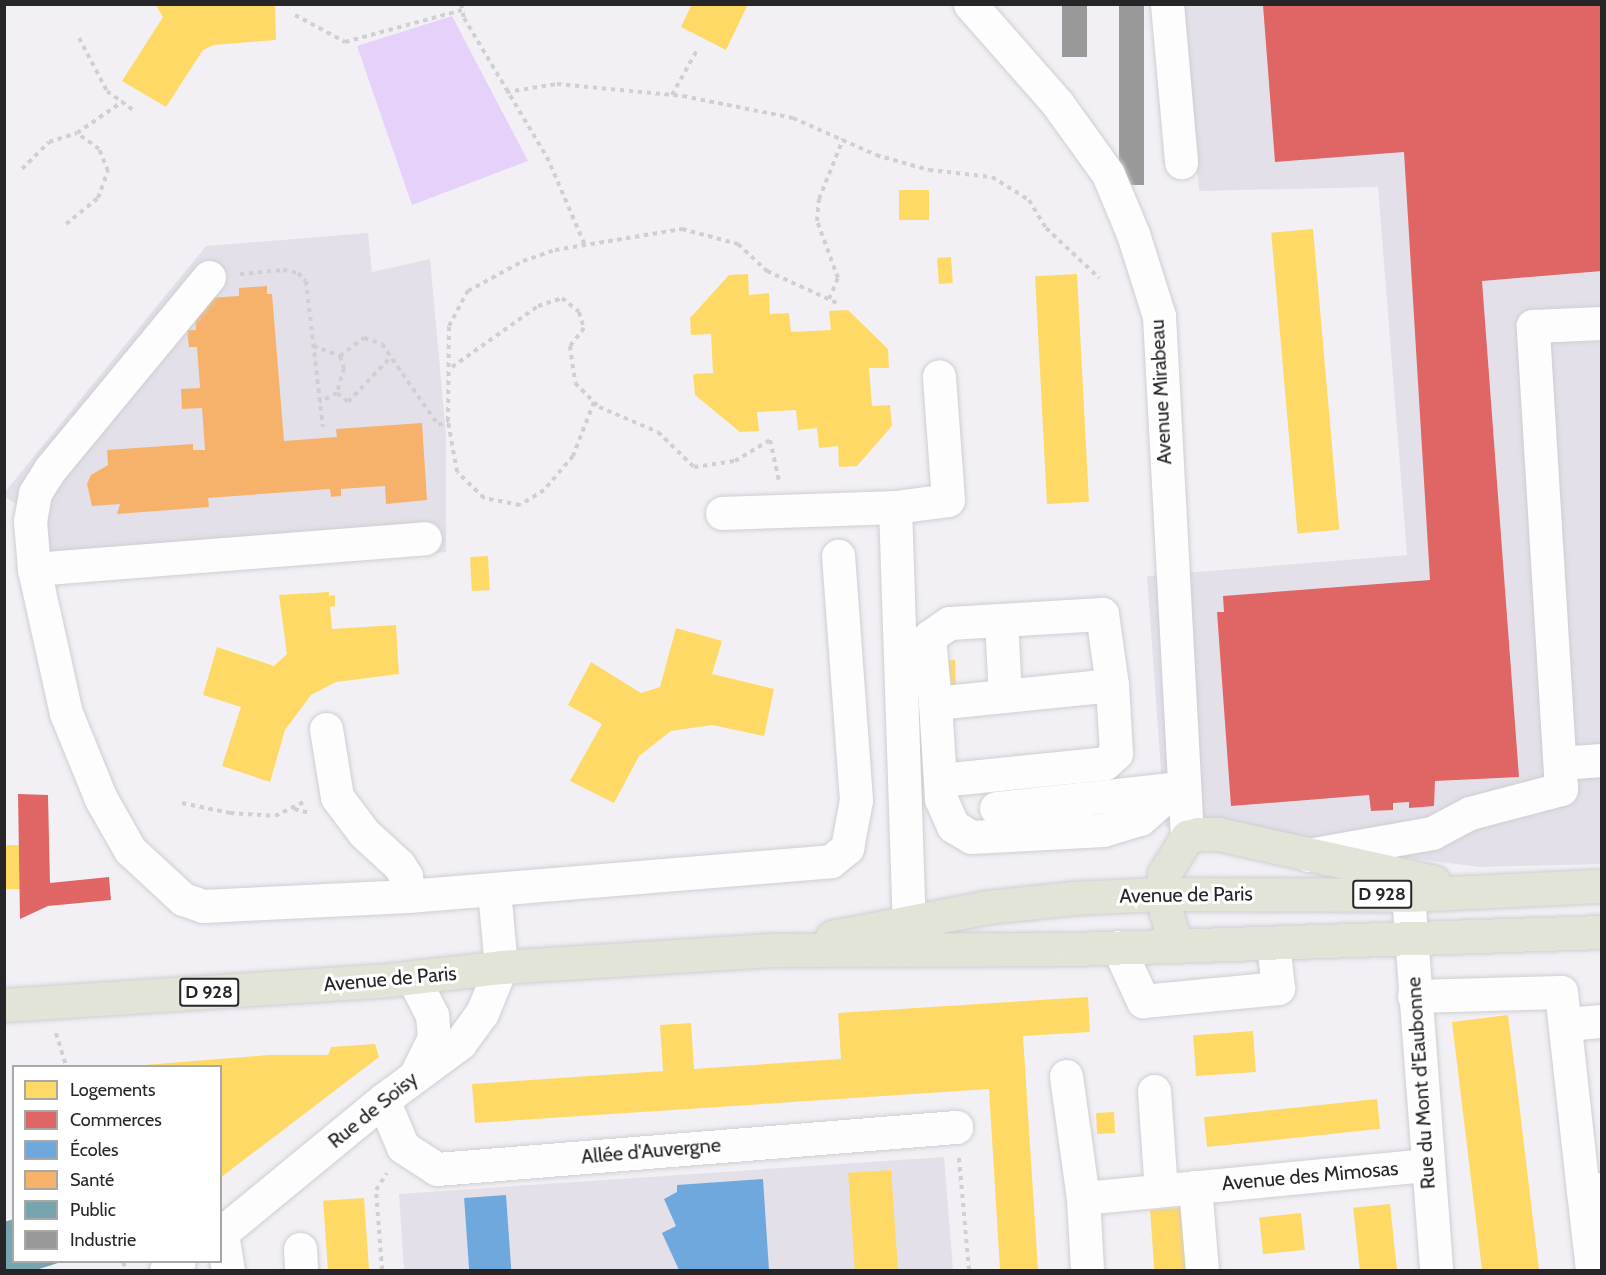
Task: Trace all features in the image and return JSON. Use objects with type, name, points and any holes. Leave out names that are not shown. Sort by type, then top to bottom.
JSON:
[{"type":"main road","points":[[1176,945],[1165,879],[1187,837],[1218,834],[1473,892]]},
{"type":"main road","name":"Avenue de Paris","points":[[775,950],[909,921],[988,907],[1106,896],[1165,879],[1408,894],[1602,886]]},
{"type":"main road","name":"Avenue de Paris","points":[[4,1005],[413,978],[501,967],[775,950],[1118,947],[1602,932]]},
{"type":"street","name":"Avenue Mirabeau","points":[[970,4],[1009,44],[1070,120],[1108,174],[1133,234],[1159,316],[1179,788],[1187,837]]},
{"type":"street","points":[[1167,4],[1181,162]]},
{"type":"street","points":[[209,277],[50,469],[35,493],[30,521],[34,569],[66,713],[101,799],[130,850],[163,884],[183,899],[204,906],[408,896],[494,890],[526,883],[582,884],[831,861],[847,848],[856,800],[838,556]]},
{"type":"street","points":[[1308,855],[1432,833],[1470,813],[1561,789],[1533,326],[1602,323]]},
{"type":"street","points":[[722,513],[895,507],[948,500],[939,376]]},
{"type":"street","points":[[895,507],[909,921]]},
{"type":"street","points":[[34,569],[425,538]]},
{"type":"street","points":[[941,780],[1105,763],[1116,753],[1112,685],[1102,614],[949,623],[929,637],[941,799],[953,826],[971,837],[1103,830],[1140,819],[1179,788]]},
{"type":"street","points":[[1001,620],[1005,696]]},
{"type":"street","points":[[935,703],[1112,685]]},
{"type":"street","points":[[326,729],[332,780],[348,815],[406,876],[408,896]]},
{"type":"street","points":[[1560,763],[1602,760]]},
{"type":"street","points":[[996,808],[1179,788]]},
{"type":"street","points":[[494,890],[501,967]]},
{"type":"street","name":"Rue du Mont d'Eaubonne","points":[[1408,894],[1426,1165],[1436,1270]]},
{"type":"street","points":[[1118,947],[1143,1001],[1278,988],[1273,943]]},
{"type":"street","name":"Rue de Soisy","points":[[222,1232],[383,1100],[460,1043],[482,1013],[501,967]]},
{"type":"street","points":[[413,978],[432,1015],[434,1038],[415,1076]]},
{"type":"street","points":[[1414,996],[1562,992],[1592,1190],[1592,1270]]},
{"type":"street","points":[[1566,1024],[1602,1021]]},
{"type":"street","points":[[1066,1076],[1083,1198],[1087,1270]]},
{"type":"street","points":[[1154,1091],[1161,1190]]},
{"type":"street","points":[[383,1100],[403,1147]]},
{"type":"street","name":"Allée d'Auvergne","points":[[403,1147],[437,1169],[956,1127]]},
{"type":"street","name":"Avenue des Mimosas","points":[[1083,1198],[1426,1165]]},
{"type":"street","points":[[1195,1187],[1202,1270]]},
{"type":"street","points":[[222,1238],[228,1270]]},
{"type":"path","points":[[296,15],[345,42],[461,7],[506,92],[547,157],[584,243]]},
{"type":"path","points":[[79,38],[107,91],[133,110]]},
{"type":"path","points":[[672,95],[697,50]]},
{"type":"path","points":[[506,92],[557,84],[672,95],[793,118],[876,155],[929,170],[992,177],[1029,200],[1046,228],[1099,278]]},
{"type":"path","points":[[22,169],[50,142],[77,133],[122,102]]},
{"type":"path","points":[[66,224],[98,198],[108,171],[99,149],[77,133]]},
{"type":"path","points":[[829,299],[838,278],[817,221],[819,199],[843,139]]},
{"type":"path","points":[[594,402],[573,456],[544,490],[520,505],[484,498],[457,472],[448,421],[452,367],[450,326],[468,291],[523,261],[584,243],[682,229],[738,244],[767,271],[837,303]]},
{"type":"path","points":[[209,277],[283,270],[298,273],[306,281],[322,427]]},
{"type":"path","points":[[452,367],[538,306],[562,298],[579,312],[584,328],[570,346],[575,383],[594,402],[658,432],[694,467],[735,461],[770,441],[786,511]]},
{"type":"path","points":[[340,356],[364,338],[382,344],[389,359],[419,392],[438,424],[448,421]]},
{"type":"path","points":[[313,345],[340,356]]},
{"type":"path","points":[[319,402],[337,393],[343,383],[340,356]]},
{"type":"path","points":[[337,393],[348,402],[389,359]]},
{"type":"path","points":[[182,803],[230,813],[275,816],[302,805],[332,780]]},
{"type":"path","points":[[956,1127],[969,1270]]},
{"type":"path","points":[[382,1270],[376,1190],[403,1147]]},
{"type":"shaded area","points":[[1183,5],[1601,5],[1601,864],[1480,867],[1165,827],[1147,576],[1407,555],[1378,187],[1199,191]]},
{"type":"shaded area","points":[[452,16],[528,161],[412,205],[357,46]]},
{"type":"shaded area","points":[[368,233],[372,272],[430,259],[446,434],[446,552],[44,581],[40,520],[5,497],[4,493],[206,246]]},
{"type":"shaded area","points":[[944,1157],[953,1270],[404,1270],[399,1194]]},
{"type":"building: Logements","points":[[155,4],[275,4],[276,40],[214,45],[203,50],[166,107],[122,81],[163,17]]},
{"type":"building: Logements","points":[[692,4],[748,4],[726,50],[681,27]]},
{"type":"building: Logements","points":[[899,190],[929,190],[929,220],[899,220]]},
{"type":"building: Logements","points":[[1313,229],[1339,530],[1297,534],[1271,233]]},
{"type":"building: Logements","points":[[951,257],[953,283],[939,284],[937,258]]},
{"type":"building: Logements","points":[[748,274],[749,295],[769,293],[770,314],[789,313],[791,332],[831,330],[829,311],[848,310],[888,349],[889,368],[869,368],[872,406],[890,405],[892,426],[857,466],[839,467],[838,446],[819,448],[817,428],[798,430],[796,410],[757,412],[759,431],[740,432],[695,395],[693,374],[713,373],[711,334],[691,335],[690,318],[729,275]]},
{"type":"building: Logements","points":[[1077,274],[1089,502],[1047,504],[1035,276]]},
{"type":"building: Logements","points":[[488,556],[490,590],[472,591],[470,557]]},
{"type":"building: Logements","points":[[329,592],[329,596],[335,595],[335,606],[330,607],[332,629],[396,625],[399,674],[336,682],[311,695],[285,730],[270,782],[222,766],[241,707],[203,695],[217,647],[274,666],[287,654],[279,595]]},
{"type":"building: Logements","points":[[676,628],[722,641],[712,674],[774,689],[764,736],[712,725],[671,731],[639,756],[614,803],[570,781],[602,724],[568,705],[591,662],[641,693],[660,687]]},
{"type":"building: Logements","points":[[942,660],[955,660],[956,685],[943,685]]},
{"type":"building: Logements","points":[[4,845],[20,845],[21,889],[5,889]]},
{"type":"building: Logements","points":[[1088,997],[1090,1032],[1023,1036],[1038,1270],[1000,1270],[989,1089],[475,1123],[472,1084],[663,1071],[660,1025],[691,1023],[694,1069],[841,1059],[838,1013]]},
{"type":"building: Logements","points":[[1508,1015],[1539,1270],[1482,1270],[1452,1022]]},
{"type":"building: Logements","points":[[1253,1031],[1256,1072],[1196,1076],[1193,1035]]},
{"type":"building: Logements","points":[[375,1044],[379,1057],[222,1176],[222,1065],[144,1065],[269,1055],[328,1055],[331,1047]]},
{"type":"building: Logements","points":[[1377,1099],[1380,1129],[1207,1147],[1204,1117]]},
{"type":"building: Logements","points":[[1114,1112],[1115,1133],[1097,1134],[1096,1113]]},
{"type":"building: Logements","points":[[891,1170],[898,1270],[855,1270],[848,1173]]},
{"type":"building: Logements","points":[[364,1198],[369,1270],[328,1270],[323,1201]]},
{"type":"building: Logements","points":[[1390,1204],[1397,1270],[1360,1270],[1353,1208]]},
{"type":"building: Logements","points":[[1192,1207],[1196,1270],[1154,1270],[1150,1210]]},
{"type":"building: Logements","points":[[1301,1213],[1305,1250],[1263,1254],[1259,1217]]},
{"type":"building: Commerces","points":[[1263,5],[1602,5],[1602,271],[1482,281],[1519,777],[1435,781],[1434,806],[1409,808],[1409,802],[1393,803],[1393,810],[1371,811],[1369,795],[1231,806],[1217,612],[1224,612],[1223,596],[1430,580],[1404,152],[1275,162]]},
{"type":"building: Commerces","points":[[18,794],[48,795],[50,883],[109,877],[111,900],[48,906],[20,919]]},
{"type":"building: Écoles","points":[[763,1179],[769,1270],[679,1270],[662,1233],[676,1226],[664,1199],[677,1192],[677,1185]]},
{"type":"building: Écoles","points":[[506,1195],[511,1270],[469,1270],[464,1198]]},
{"type":"building: Santé","points":[[267,286],[267,294],[272,294],[284,441],[337,437],[336,429],[422,423],[427,500],[386,504],[385,486],[341,489],[341,496],[331,497],[330,489],[208,498],[209,507],[117,514],[120,504],[92,506],[87,484],[91,475],[108,465],[107,450],[193,444],[193,450],[205,450],[202,408],[182,409],[181,389],[200,388],[197,347],[189,347],[187,330],[196,330],[195,315],[208,298],[239,296],[239,288]]},
{"type":"building: Public","points":[[12,1220],[12,1263],[58,1263],[36,1270],[4,1270],[4,1222]]},
{"type":"building: Industrie","points":[[1062,4],[1087,4],[1087,57],[1062,57]]},
{"type":"building: Industrie","points":[[1119,4],[1144,4],[1144,185],[1119,185]]}]
